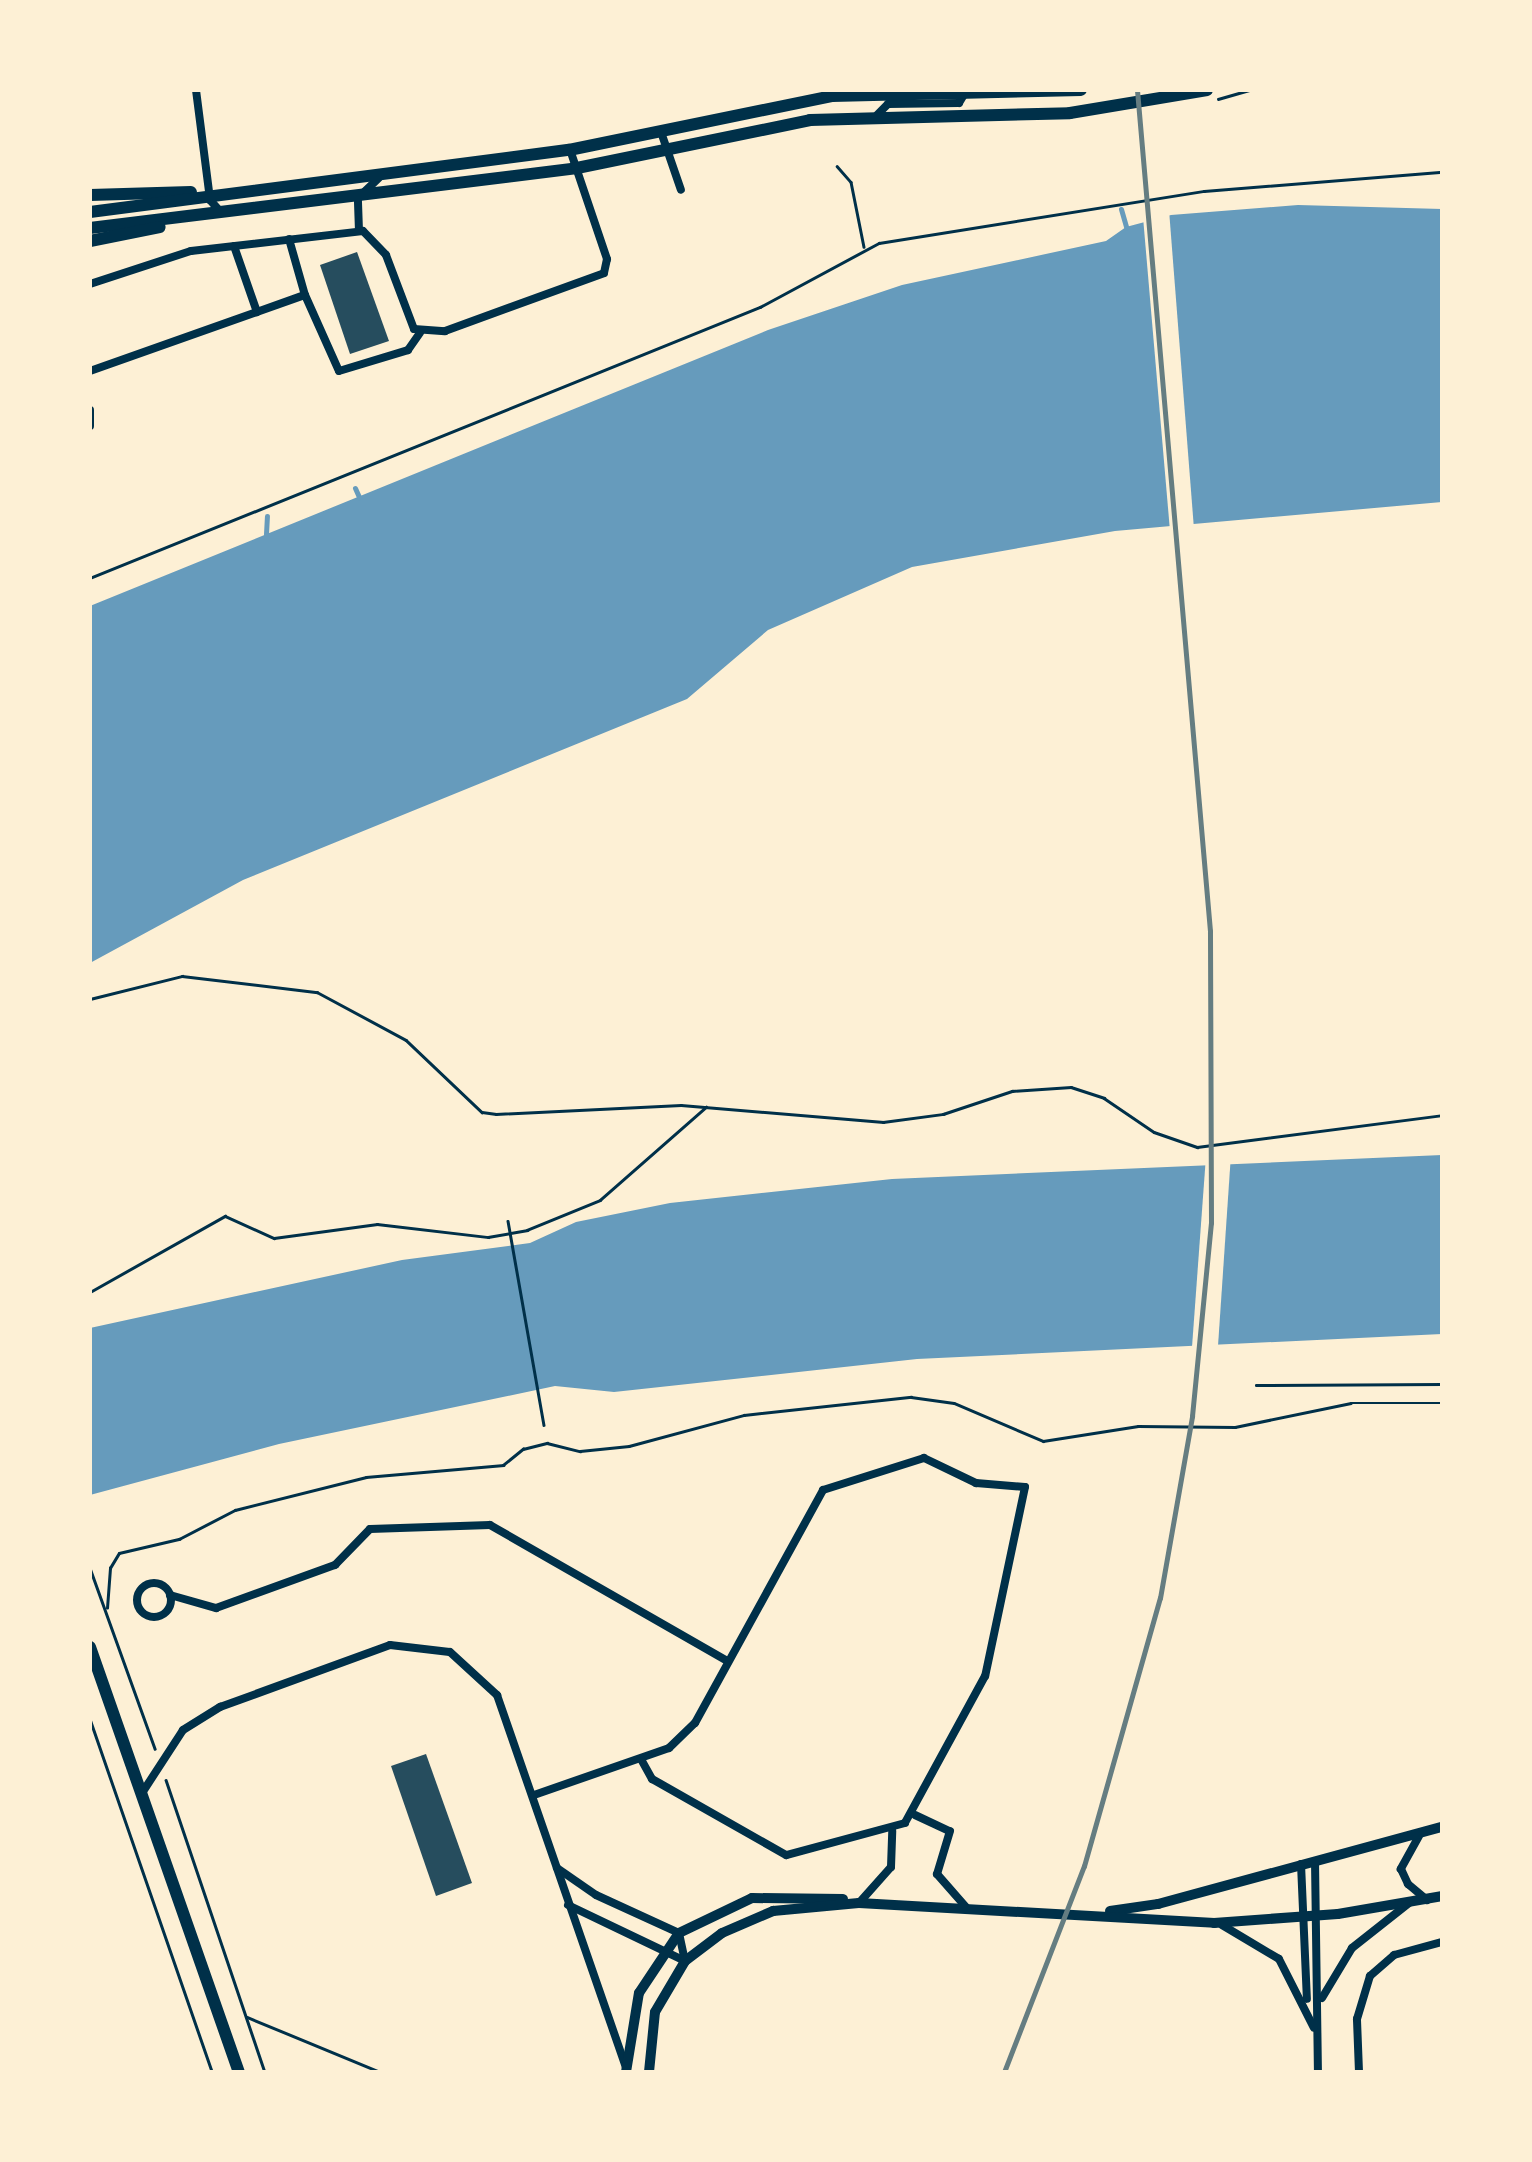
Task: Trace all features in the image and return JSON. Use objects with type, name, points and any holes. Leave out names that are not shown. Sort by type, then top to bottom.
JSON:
[{"type":"main road","points":[[90,212],[209,193],[570,150],[832,96],[1081,90]]},
{"type":"main road","points":[[90,228],[186,220],[576,168],[792,123],[877,114],[1070,113],[1190,92],[1210,95]]},
{"type":"main road","points":[[90,196],[159,189],[209,193]]},
{"type":"main road","points":[[90,241],[186,220]]},
{"type":"main road","points":[[90,1647],[239,2072]]},
{"type":"street","points":[[196,90],[209,193],[226,214]]},
{"type":"street","points":[[877,114],[888,104],[959,103],[965,91]]},
{"type":"street","points":[[660,132],[681,190]]},
{"type":"street","points":[[420,333],[444,331],[600,277],[606,258],[570,150]]},
{"type":"street","points":[[360,231],[358,198],[380,178],[413,170]]},
{"type":"street","points":[[90,284],[178,254],[360,231],[382,246],[420,333]]},
{"type":"street","points":[[290,240],[305,296],[339,371],[408,350],[420,333]]},
{"type":"street","points":[[234,246],[258,312]]},
{"type":"street","points":[[90,371],[305,296]]},
{"type":"street","points":[[90,410],[90,426]]},
{"type":"street","points":[[534,1796],[668,1748],[695,1723],[823,1490],[924,1458],[986,1486],[1025,1486],[985,1676],[915,1814],[892,1831],[780,1854],[652,1779],[641,1759]]},
{"type":"street","points":[[170,1595],[170,1606],[158,1616],[147,1616],[137,1602],[148,1584],[170,1595],[216,1608],[336,1565],[370,1529],[490,1524],[727,1661]]},
{"type":"street","points":[[141,1794],[182,1730],[220,1707],[390,1645],[426,1645],[470,1664],[497,1695],[626,2070]]},
{"type":"street","points":[[915,1814],[950,1831],[937,1874],[966,1907]]},
{"type":"street","points":[[1100,1912],[1158,1904],[1442,1827]]},
{"type":"street","points":[[649,2072],[648,2050],[655,2012],[686,1962],[756,1916],[859,1902],[892,1867],[892,1831]]},
{"type":"street","points":[[1422,1832],[1409,1844],[1401,1868],[1408,1884],[1428,1900]]},
{"type":"street","points":[[1315,1861],[1318,2072]]},
{"type":"street","points":[[1301,1864],[1308,2008]]},
{"type":"street","points":[[557,1868],[596,1895],[679,1934]]},
{"type":"street","points":[[626,2070],[630,2022],[663,1953],[679,1934],[752,1898],[1100,1912],[1214,1922],[1317,1915],[1442,1896]]},
{"type":"street","points":[[1320,2002],[1352,1948],[1410,1903]]},
{"type":"street","points":[[568,1905],[686,1962]]},
{"type":"street","points":[[1214,1922],[1273,1952],[1308,2008],[1316,2032]]},
{"type":"street","points":[[679,1934],[686,1962]]},
{"type":"street","points":[[1359,2072],[1357,2019],[1370,1976],[1394,1955],[1442,1942]]},
{"type":"path","points":[[1210,95],[1250,90]]},
{"type":"path","points":[[837,166],[851,182],[865,249]]},
{"type":"path","points":[[90,578],[760,307],[822,278],[865,249],[1204,191],[1442,172]]},
{"type":"path","points":[[90,999],[182,976],[286,984],[346,1003],[381,1023],[482,1112],[707,1106],[883,1122],[943,1114],[1012,1091],[1071,1087],[1104,1098],[1154,1132],[1197,1147],[1442,1115]]},
{"type":"path","points":[[90,1292],[225,1216],[274,1238],[377,1224],[488,1238],[527,1230],[600,1200],[707,1106]]},
{"type":"path","points":[[508,1221],[544,1424]]},
{"type":"path","points":[[1256,1385],[1442,1384]]},
{"type":"path","points":[[107,1608],[110,1568],[119,1553],[180,1538],[235,1510],[366,1477],[503,1465],[523,1449],[547,1442],[580,1451],[629,1446],[744,1415],[911,1398],[954,1403],[1043,1441],[1138,1426],[1235,1427],[1352,1402],[1442,1403]]},
{"type":"path","points":[[90,1568],[160,1761],[264,2072]]},
{"type":"path","points":[[90,1719],[212,2072]]},
{"type":"path","points":[[246,2017],[378,2071]]},
{"type":"water","points":[[1298,205],[1442,209],[1442,502],[1115,531],[912,567],[768,630],[687,699],[243,880],[90,963],[90,606],[768,330],[902,285],[1106,241],[1126,227],[1171,215]]},
{"type":"water","points":[[1442,1155],[1442,1334],[917,1359],[614,1392],[555,1386],[279,1444],[90,1495],[90,1328],[402,1260],[530,1243],[576,1222],[670,1203],[892,1179]]},
{"type":"pier","points":[[1169,210],[1194,529],[1170,531],[1143,217]]},
{"type":"pier","points":[[1231,1154],[1218,1346],[1192,1347],[1206,1156]]},
{"type":"building","points":[[357,252],[389,341],[350,354],[320,265]]},
{"type":"building","points":[[426,1754],[472,1883],[436,1896],[391,1766]]},
{"type":"waterway","points":[[1121,209],[1126,227]]},
{"type":"waterway","points":[[355,488],[359,497]]},
{"type":"waterway","points":[[266,534],[267,516]]},
{"type":"railway","points":[[1004,2072],[1084,1866],[1160,1598],[1192,1416],[1211,1223],[1210,931],[1137,90]]}]
